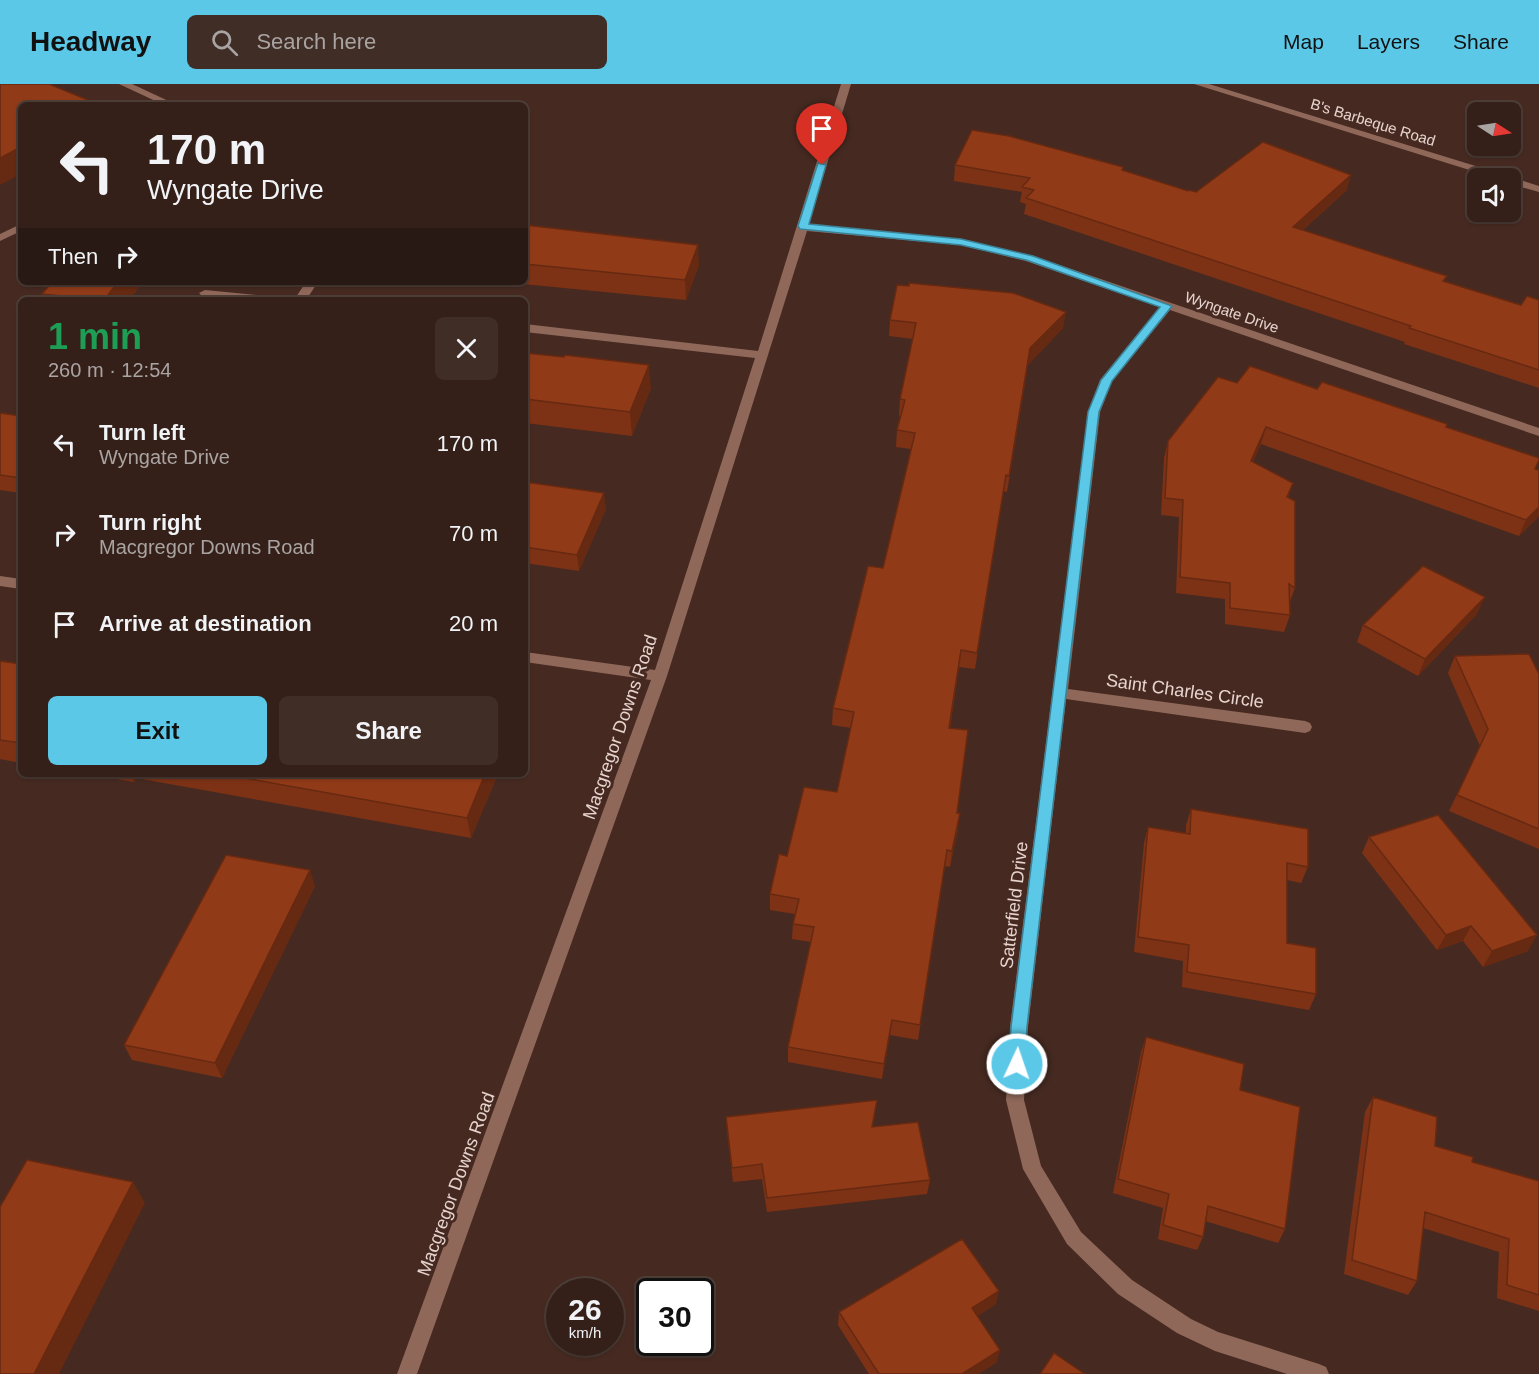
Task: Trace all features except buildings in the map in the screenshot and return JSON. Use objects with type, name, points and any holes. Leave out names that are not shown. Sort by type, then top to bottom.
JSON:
[{"type":"street","points":[[124,84],[165,102]]},
{"type":"street","name":"Macgregor Downs Road","points":[[407,1374],[660,676],[846,84]]},
{"type":"street","name":"B's Barbeque Road","points":[[1199,84],[1472,168]]},
{"type":"street","points":[[1521,183],[1539,189]]},
{"type":"street","name":"Wyngate Drive","points":[[803,226],[961,242],[1029,258],[1539,432]]},
{"type":"street","points":[[0,238],[18,229]]},
{"type":"street","points":[[205,293],[247,297]]},
{"type":"street","name":"Satterfield Drive","points":[[1167,306],[1106,380],[1094,412],[1019,1027],[1015,1100],[1032,1169],[1074,1238],[1125,1287],[1184,1326],[1215,1341],[1319,1374]]},
{"type":"street","points":[[528,328],[762,355]]},
{"type":"street","points":[[0,581],[18,584]]},
{"type":"street","points":[[528,657],[660,676]]},
{"type":"street","name":"Saint Charles Circle","points":[[1060,693],[1305,727]]},
{"type":"route","points":[[822,165],[803,226],[961,242],[1029,258],[1167,306],[1106,380],[1094,412],[1019,1027],[1017,1064]]}]
